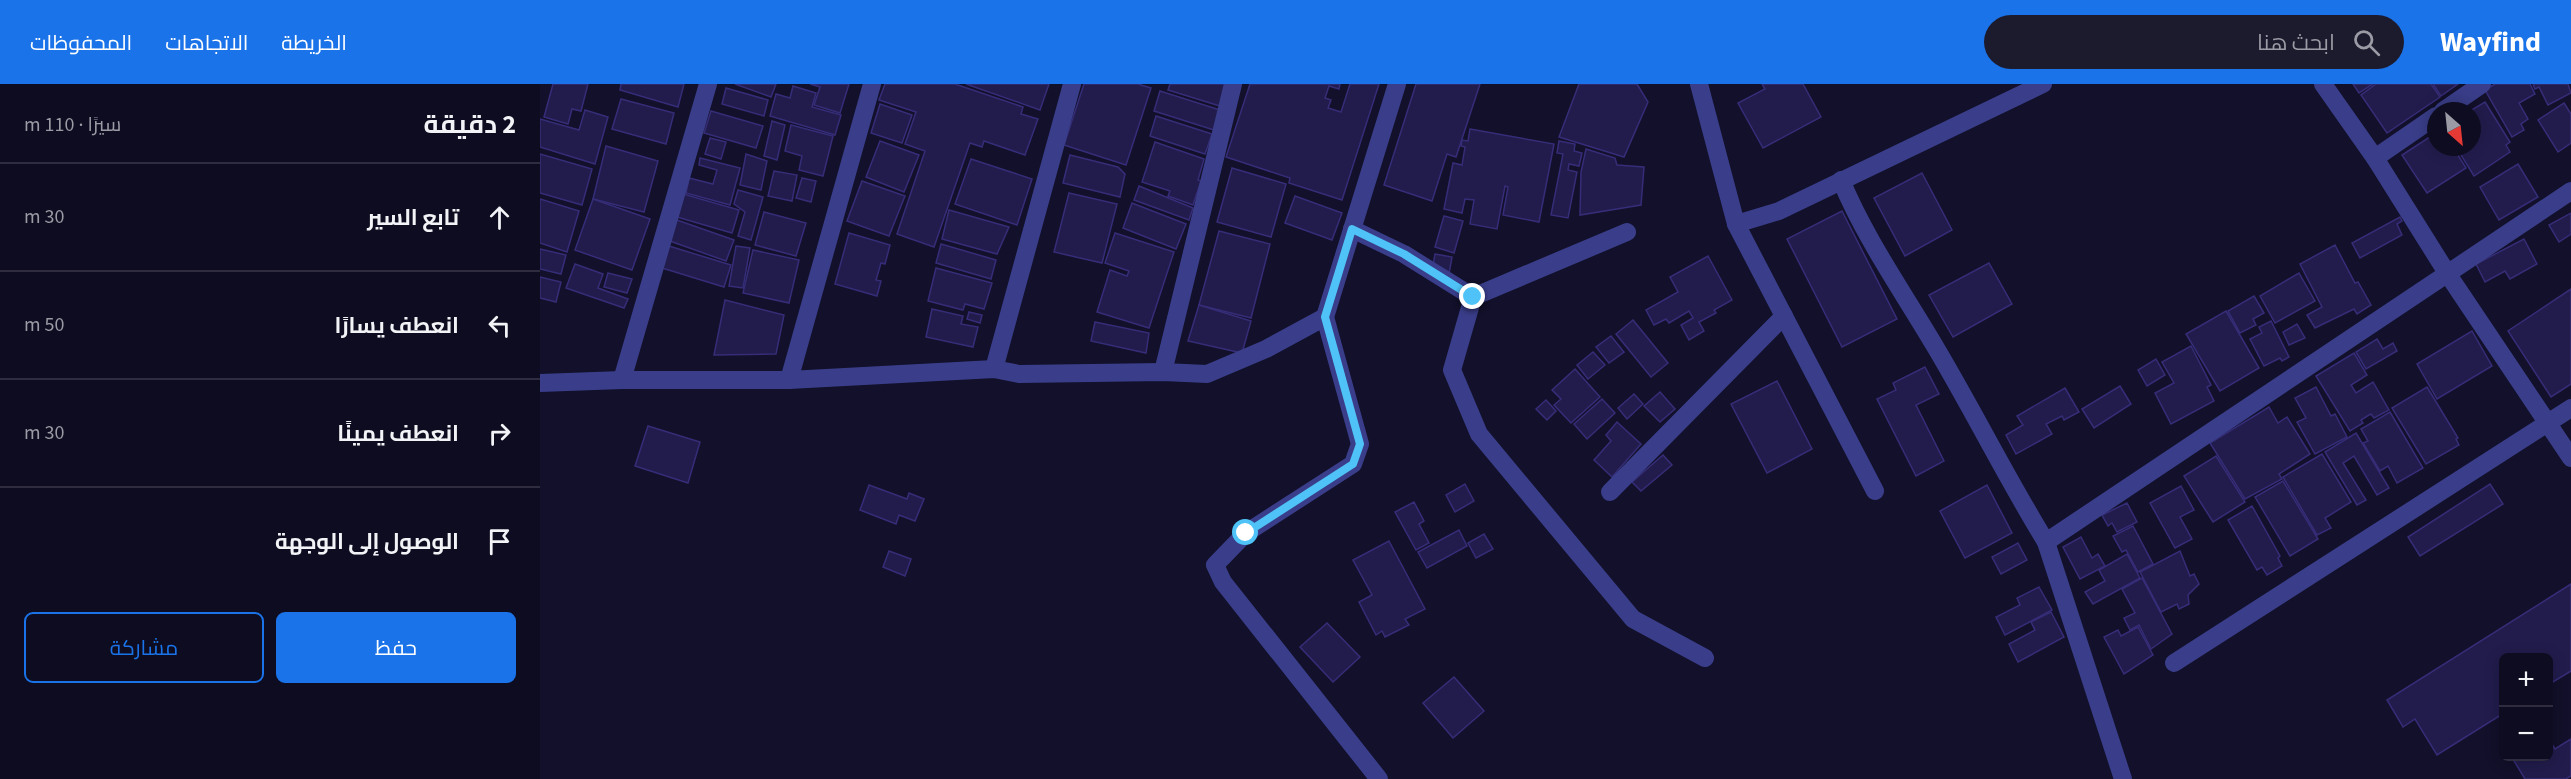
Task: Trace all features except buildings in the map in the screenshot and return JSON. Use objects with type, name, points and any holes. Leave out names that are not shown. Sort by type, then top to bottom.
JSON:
[{"type":"street","points":[[622,380],[708,84]]},
{"type":"street","points":[[789,380],[872,84]]},
{"type":"street","points":[[994,369],[1072,84]]},
{"type":"street","points":[[1163,372],[1233,84]]},
{"type":"street","points":[[1379,779],[1222,582],[1215,565],[1246,533],[1353,464],[1360,444],[1325,317],[1397,84]]},
{"type":"street","points":[[1699,84],[1736,224],[1875,491]]},
{"type":"street","points":[[1736,224],[1779,211],[2043,84]]},
{"type":"street","points":[[2323,84],[2375,158],[2571,458]]},
{"type":"street","points":[[2456,102],[2482,84]]},
{"type":"street","points":[[2375,158],[2427,122]]},
{"type":"street","points":[[1841,180],[1855,215],[1935,345],[2008,480],[2046,542],[2123,779]]},
{"type":"street","points":[[2046,542],[2571,191]]},
{"type":"street","points":[[1352,229],[1404,254],[1473,297]]},
{"type":"street","points":[[1473,297],[1627,232]]},
{"type":"street","points":[[1473,297],[1452,370],[1479,434],[1633,619],[1705,658]]},
{"type":"street","points":[[1610,492],[1784,316]]},
{"type":"street","points":[[540,383],[622,380],[789,380],[994,369],[1019,374],[1163,372],[1207,374],[1266,350],[1325,317]]},
{"type":"street","points":[[2174,663],[2571,408]]},
{"type":"route","points":[[1246,533],[1353,464],[1360,444],[1325,317],[1352,229],[1404,254],[1473,297]]}]
